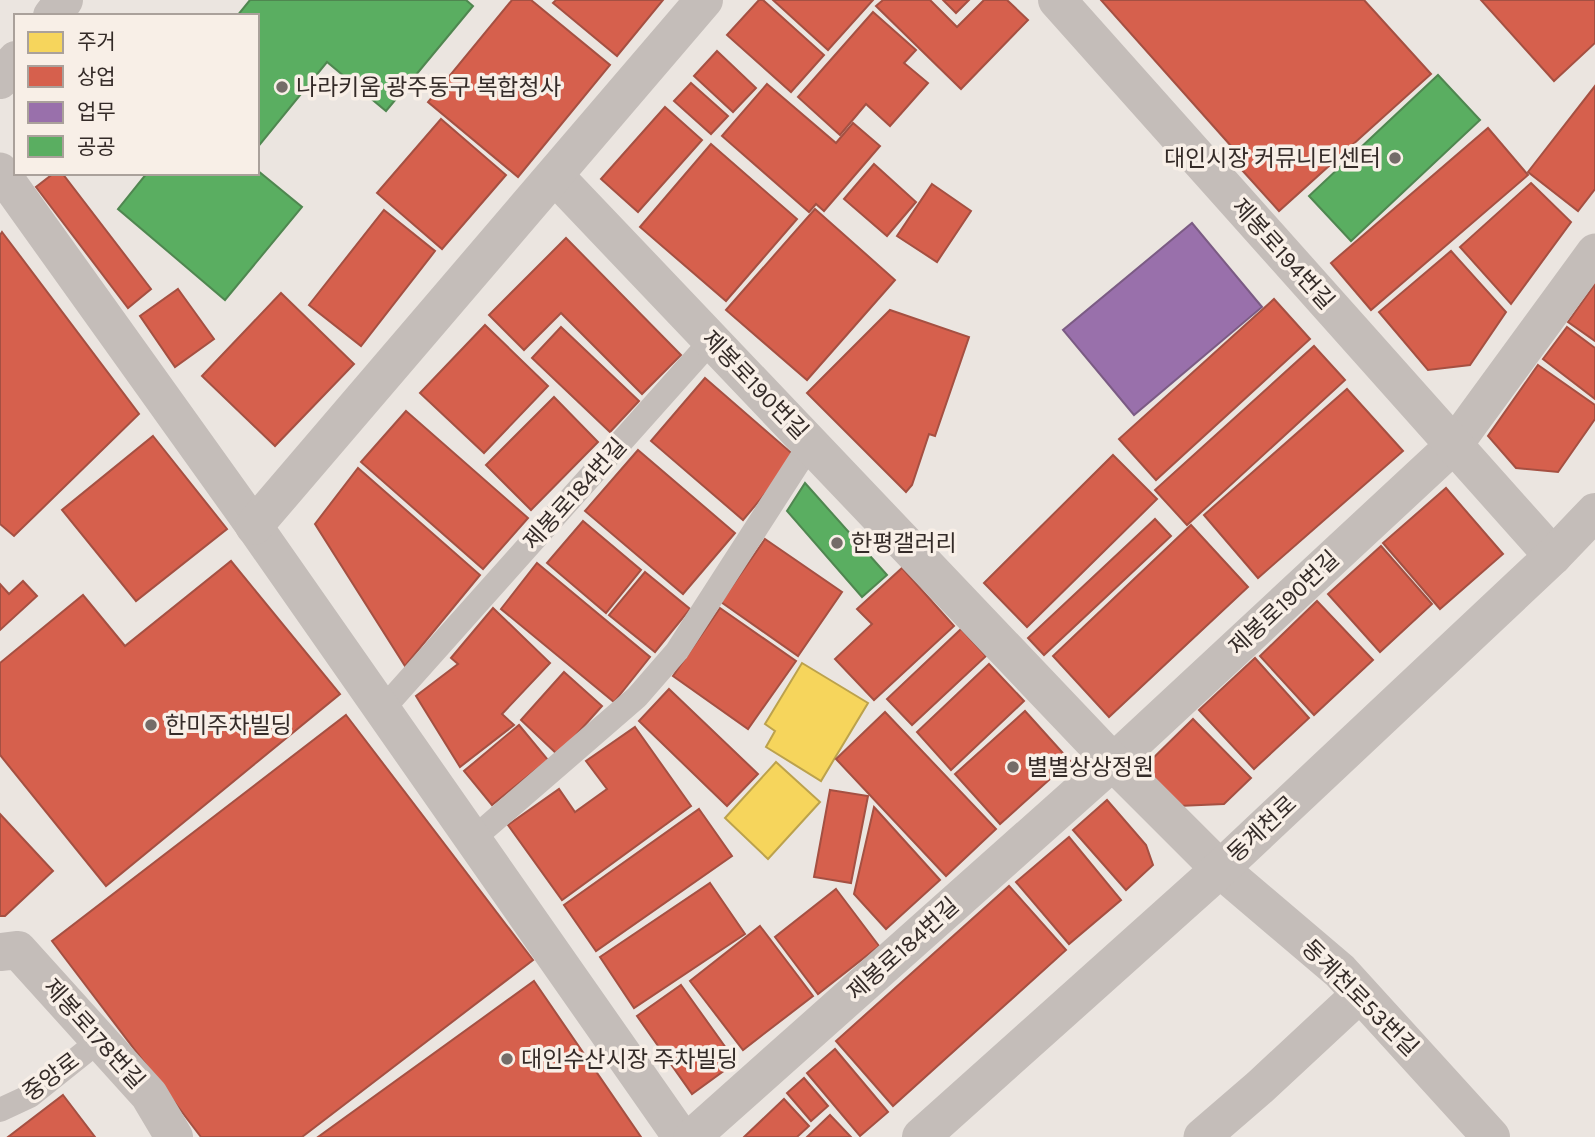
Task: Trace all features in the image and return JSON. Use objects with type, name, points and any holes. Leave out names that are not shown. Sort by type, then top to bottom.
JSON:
[{"type":"street","points":[[254,526],[704,0]]},
{"type":"street","name":"제봉로194번길","points":[[1056,0],[1553,556]]},
{"type":"street","points":[[0,80],[14,62]]},
{"type":"street","points":[[0,172],[254,526],[681,1137]]},
{"type":"street","name":"제봉로190번길","points":[[555,176],[1114,762],[1220,869]]},
{"type":"street","points":[[1454,445],[1595,252]]},
{"type":"street","name":"제봉로190번길","points":[[1114,762],[1454,445]]},
{"type":"street","name":"동계천로","points":[[921,1137],[1220,869],[1553,556],[1595,512]]},
{"type":"street","name":"제봉로184번길","points":[[692,1137],[1114,762]]},
{"type":"street","name":"동계천로53번길","points":[[1220,869],[1340,971],[1491,1137]]},
{"type":"street","name":"제봉로178번길","points":[[0,952],[18,950],[149,1095],[174,1137]]},
{"type":"street","points":[[1202,1137],[1360,994]]},
{"type":"lane","name":"제봉로184번길","points":[[382,710],[712,340]]},
{"type":"lane","points":[[473,839],[637,697],[677,651],[811,443]]},
{"type":"lane","name":"중앙로","points":[[0,1110],[30,1096],[100,1040]]},
{"type":"building: 주거","points":[[802,663],[868,703],[821,781],[766,747],[775,731],[765,724]]},
{"type":"building: 주거","points":[[776,762],[820,802],[768,859],[725,818]]},
{"type":"building: 상업","points":[[512,0],[531,0],[610,65],[518,177],[428,102]]},
{"type":"building: 상업","points":[[556,0],[663,0],[617,56],[553,3]]},
{"type":"building: 상업","points":[[759,0],[763,0],[824,55],[791,92],[727,35]]},
{"type":"building: 상업","points":[[773,0],[873,0],[828,50]]},
{"type":"building: 상업","points":[[883,0],[930,0],[957,27],[984,0],[1007,0],[1028,20],[961,89],[876,6]]},
{"type":"building: 상업","points":[[943,0],[969,0],[956,13]]},
{"type":"building: 상업","points":[[1101,0],[1364,0],[1431,74],[1279,211],[1242,170],[1248,165]]},
{"type":"building: 상업","points":[[1481,0],[1595,0],[1595,43],[1554,81]]},
{"type":"building: 상업","points":[[873,12],[916,50],[904,63],[928,83],[890,126],[866,104],[840,135],[798,97]]},
{"type":"building: 상업","points":[[717,51],[756,88],[733,112],[694,76]]},
{"type":"building: 상업","points":[[691,83],[728,116],[711,134],[674,101]]},
{"type":"building: 상업","points":[[767,84],[836,143],[853,123],[880,146],[824,211],[816,204],[809,212],[722,136]]},
{"type":"building: 상업","points":[[1595,86],[1595,189],[1578,211],[1528,172]]},
{"type":"building: 상업","points":[[665,107],[702,140],[638,212],[601,179]]},
{"type":"building: 상업","points":[[441,119],[506,175],[442,249],[377,193]]},
{"type":"building: 상업","points":[[1488,128],[1528,175],[1371,310],[1331,263]]},
{"type":"building: 상업","points":[[711,144],[797,219],[726,301],[640,227]]},
{"type":"building: 상업","points":[[874,164],[916,202],[887,236],[844,199]]},
{"type":"building: 상업","points":[[51,175],[64,175],[151,289],[128,308],[36,187]]},
{"type":"building: 상업","points":[[1531,183],[1571,222],[1511,304],[1460,247]]},
{"type":"building: 상업","points":[[932,184],[971,211],[937,262],[897,236]]},
{"type":"building: 상업","points":[[815,209],[895,280],[807,380],[726,310]]},
{"type":"building: 상업","points":[[384,210],[435,251],[361,346],[309,305]]},
{"type":"building: 상업","points":[[2,232],[139,414],[14,536],[0,524]]},
{"type":"building: 상업","points":[[566,238],[681,355],[642,394],[561,313],[524,350],[489,315]]},
{"type":"building: 상업","points":[[1451,251],[1506,312],[1470,365],[1428,370],[1379,312]]},
{"type":"building: 상업","points":[[1595,284],[1595,341],[1568,322]]},
{"type":"building: 상업","points":[[178,289],[214,339],[175,367],[140,316]]},
{"type":"building: 상업","points":[[281,293],[354,364],[275,446],[202,376]]},
{"type":"building: 상업","points":[[1274,299],[1310,339],[1156,480],[1119,439]]},
{"type":"building: 상업","points":[[890,310],[969,337],[935,436],[929,434],[912,485],[906,492],[807,393]]},
{"type":"building: 상업","points":[[485,325],[548,386],[484,453],[420,393]]},
{"type":"building: 상업","points":[[561,327],[639,401],[610,432],[532,358]]},
{"type":"building: 상업","points":[[1567,327],[1595,348],[1595,399],[1543,359]]},
{"type":"building: 상업","points":[[1314,346],[1345,380],[1187,525],[1155,490]]},
{"type":"building: 상업","points":[[1538,365],[1595,405],[1595,419],[1558,472],[1516,468],[1488,436]]},
{"type":"building: 상업","points":[[705,378],[796,457],[743,520],[651,441]]},
{"type":"building: 상업","points":[[1347,389],[1403,451],[1258,578],[1204,515]]},
{"type":"building: 상업","points":[[554,397],[598,442],[531,510],[486,465]]},
{"type":"building: 상업","points":[[406,411],[528,518],[483,569],[361,462]]},
{"type":"building: 상업","points":[[153,436],[227,529],[136,601],[62,510]]},
{"type":"building: 상업","points":[[638,450],[735,533],[683,594],[585,511]]},
{"type":"building: 상업","points":[[1113,455],[1157,499],[1027,627],[984,583]]},
{"type":"building: 상업","points":[[358,468],[480,575],[405,666],[315,524]]},
{"type":"building: 상업","points":[[1446,488],[1503,554],[1440,609],[1383,543]]},
{"type":"building: 상업","points":[[1155,519],[1171,536],[1044,655],[1028,638]]},
{"type":"building: 상업","points":[[583,521],[641,570],[606,613],[547,563]]},
{"type":"building: 상업","points":[[1191,525],[1248,587],[1109,717],[1053,656]]},
{"type":"building: 상업","points":[[765,539],[842,592],[798,656],[721,602]]},
{"type":"building: 상업","points":[[1381,546],[1432,604],[1380,652],[1328,594]]},
{"type":"building: 상업","name":"한미주차빌딩","points":[[231,561],[340,694],[106,886],[0,755],[0,663],[83,595],[125,646]]},
{"type":"building: 상업","points":[[537,563],[650,657],[614,702],[501,609]]},
{"type":"building: 상업","points":[[902,568],[954,626],[874,700],[835,659],[872,624],[857,609]]},
{"type":"building: 상업","points":[[645,572],[690,609],[655,652],[609,615]]},
{"type":"building: 상업","points":[[23,581],[37,596],[0,630],[0,584],[9,594]]},
{"type":"building: 상업","points":[[1317,601],[1373,660],[1314,715],[1260,656]]},
{"type":"building: 상업","points":[[493,608],[550,663],[502,714],[514,725],[460,767],[416,696],[458,664],[451,658]]},
{"type":"building: 상업","points":[[720,608],[796,661],[748,729],[673,676]]},
{"type":"building: 상업","points":[[961,629],[986,656],[912,725],[887,699]]},
{"type":"building: 상업","points":[[1255,658],[1309,718],[1254,769],[1199,710]]},
{"type":"building: 상업","points":[[989,664],[1024,701],[951,770],[917,732]]},
{"type":"building: 상업","points":[[564,672],[602,706],[558,755],[521,720]]},
{"type":"building: 상업","points":[[669,689],[758,774],[727,806],[639,721]]},
{"type":"building: 상업","name":"별별상상정원","points":[[1025,711],[1070,761],[1000,824],[955,774]]},
{"type":"building: 상업","points":[[885,712],[996,829],[946,876],[836,759]]},
{"type":"building: 상업","points":[[346,715],[533,960],[302,1137],[201,1137],[52,941]]},
{"type":"building: 상업","points":[[1193,719],[1251,778],[1224,804],[1178,806],[1142,769]]},
{"type":"building: 상업","points":[[519,725],[548,760],[492,805],[464,771]]},
{"type":"building: 상업","points":[[635,727],[691,806],[562,900],[508,825],[559,789],[575,812],[607,789],[586,761]]},
{"type":"building: 상업","points":[[830,790],[868,796],[851,883],[814,877]]},
{"type":"building: 상업","points":[[1107,800],[1146,845],[1153,865],[1126,890],[1073,830]]},
{"type":"building: 상업","points":[[874,807],[940,880],[886,929],[854,894]]},
{"type":"building: 상업","points":[[699,809],[732,856],[596,951],[564,905]]},
{"type":"building: 상업","points":[[0,814],[53,871],[5,916],[0,916]]},
{"type":"building: 상업","points":[[1069,837],[1121,900],[1069,944],[1016,882]]},
{"type":"building: 상업","points":[[710,883],[745,934],[634,1008],[600,957]]},
{"type":"building: 상업","points":[[1009,886],[1066,950],[893,1106],[836,1041]]},
{"type":"building: 상업","points":[[836,889],[879,946],[818,994],[775,937]]},
{"type":"building: 상업","points":[[760,926],[813,996],[743,1050],[690,981]]},
{"type":"building: 상업","name":"대인수산시장 주차빌딩","points":[[534,981],[641,1137],[318,1137]]},
{"type":"building: 상업","points":[[681,985],[736,1062],[692,1094],[637,1016]]},
{"type":"building: 상업","points":[[835,1049],[888,1112],[860,1136],[807,1073]]},
{"type":"building: 상업","points":[[804,1078],[828,1106],[811,1121],[787,1093]]},
{"type":"building: 상업","points":[[63,1095],[95,1137],[8,1137]]},
{"type":"building: 상업","points":[[784,1099],[809,1126],[797,1137],[744,1137]]},
{"type":"building: 상업","points":[[830,1115],[851,1137],[807,1137]]},
{"type":"building: 업무","points":[[1192,223],[1262,307],[1134,415],[1063,330]]},
{"type":"building: 공공","name":"나라키움 광주동구 복합청사","points":[[250,0],[466,0],[473,6],[386,111],[327,62],[259,146],[259,14],[239,14]]},
{"type":"building: 공공","name":"대인시장 커뮤니티센터","points":[[1438,75],[1480,120],[1351,241],[1309,196]]},
{"type":"building: 공공","points":[[259,172],[302,207],[225,300],[118,209],[145,175],[259,175]]},
{"type":"building: 공공","name":"한평갤러리","points":[[805,483],[887,575],[862,597],[787,511]]},
{"type":"place","name":"나라키움 광주동구 복합청사","points":[[282,87]]},
{"type":"place","name":"대인시장 커뮤니티센터","points":[[1395,158]]},
{"type":"place","name":"한평갤러리","points":[[837,543]]},
{"type":"place","name":"한미주차빌딩","points":[[151,725]]},
{"type":"place","name":"별별상상정원","points":[[1013,767]]},
{"type":"place","name":"대인수산시장 주차빌딩","points":[[507,1059]]}]
